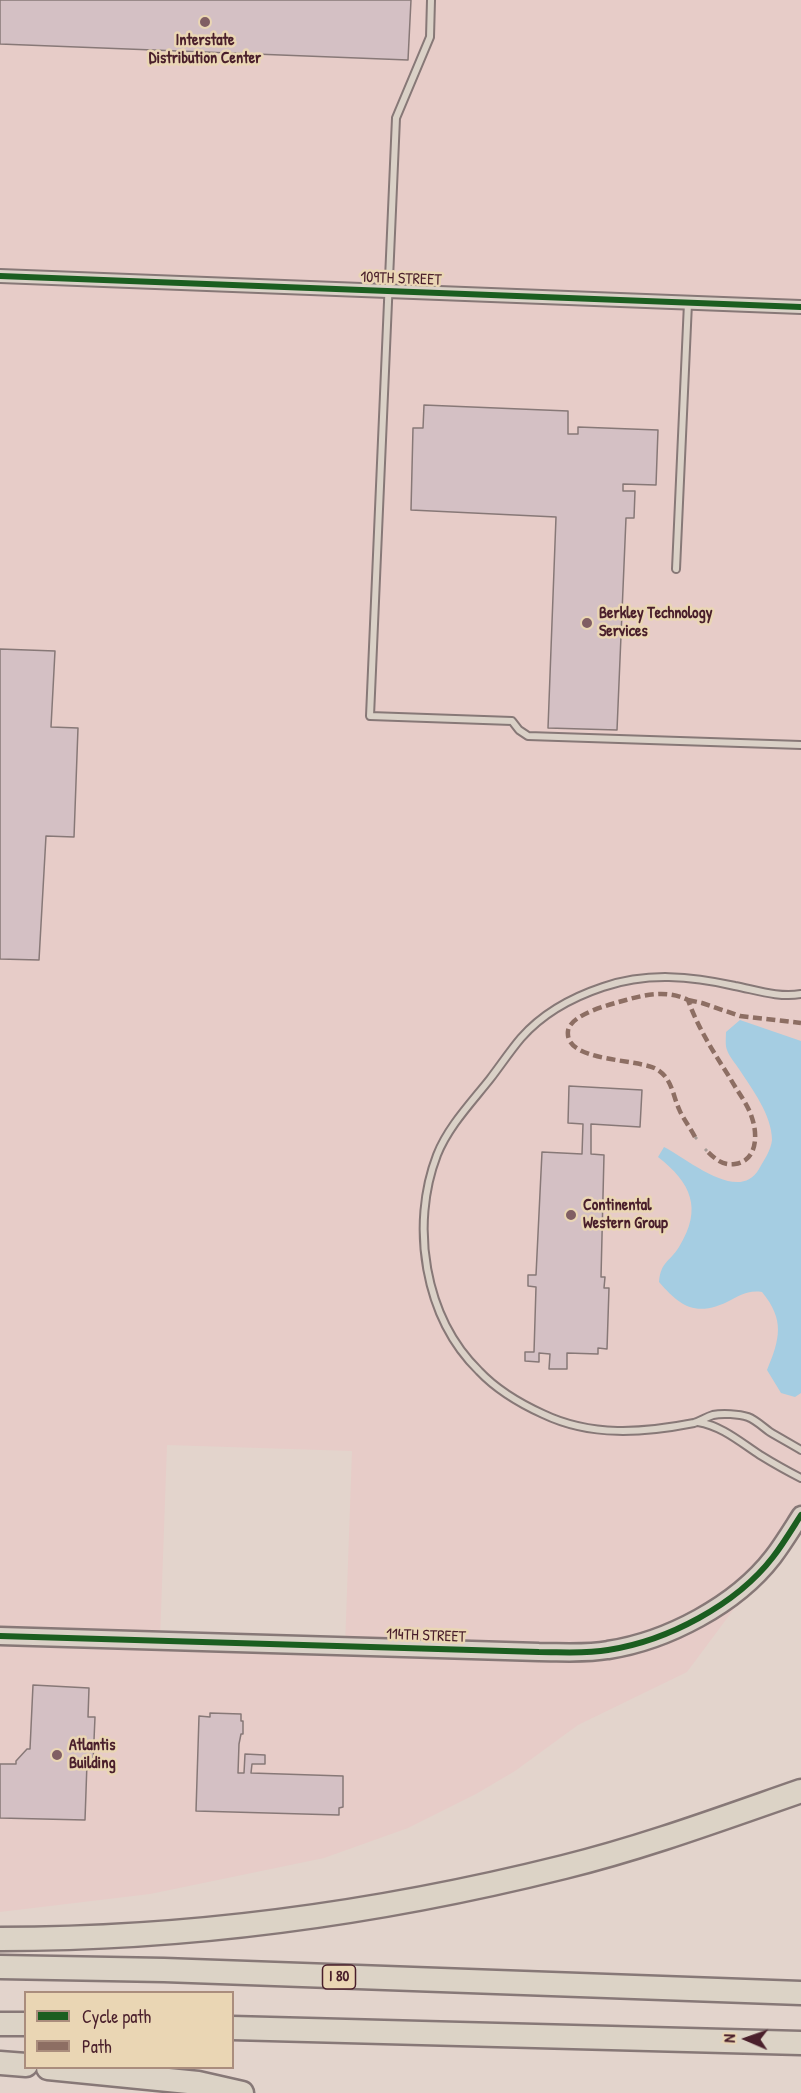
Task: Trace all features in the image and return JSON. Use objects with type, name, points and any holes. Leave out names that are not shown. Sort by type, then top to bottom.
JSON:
[{"type":"highway","points":[[0,1939],[76,1939],[222,1927],[359,1909],[565,1867],[674,1835],[801,1791]]},
{"type":"highway","name":"I 80","points":[[0,1967],[164,1970],[801,1993]]},
{"type":"highway","points":[[678,1990],[801,1984]]},
{"type":"highway","points":[[0,2024],[24,2024]]},
{"type":"highway","points":[[234,2028],[801,2043]]},
{"type":"highway","points":[[0,2063],[24,2065]]},
{"type":"highway","points":[[67,2069],[198,2083],[242,2093]]},
{"type":"street","name":"109TH STREET","points":[[0,276],[801,307]]},
{"type":"street","name":"114TH STREET","points":[[0,1636],[539,1652],[608,1650],[661,1635],[708,1613],[746,1584],[772,1558],[801,1515]]},
{"type":"lane","points":[[431,0],[430,38],[396,118],[370,716],[512,721],[528,736],[801,745]]},
{"type":"lane","points":[[676,569],[688,303]]},
{"type":"lane","points":[[801,994],[767,993],[693,978],[660,977],[603,987],[551,1012],[521,1038],[474,1099],[438,1152],[427,1188],[423,1226],[423,1247],[427,1270],[449,1329],[480,1373],[511,1396],[542,1414],[580,1427],[613,1432],[646,1431],[698,1422],[712,1415],[727,1414],[748,1417],[801,1450]]},
{"type":"lane","points":[[698,1422],[728,1433],[801,1478]]},
{"type":"shaded area","points":[[0,0],[801,0],[801,1515],[687,1672],[578,1725],[515,1771],[476,1794],[408,1828],[324,1858],[150,1894],[0,1912]],"holes":[[[167,1445],[352,1451],[345,1647],[160,1640]]]},
{"type":"water","points":[[740,1020],[801,1041],[801,1393],[795,1397],[781,1393],[767,1370],[775,1349],[778,1330],[774,1312],[762,1292],[747,1293],[716,1306],[697,1309],[681,1303],[659,1282],[664,1266],[679,1247],[686,1233],[692,1208],[690,1197],[679,1177],[658,1157],[664,1147],[713,1176],[726,1181],[739,1182],[750,1179],[759,1169],[770,1147],[771,1131],[765,1112],[726,1048],[726,1032]]},
{"type":"building","name":"Interstate Distribution Center","points":[[0,0],[411,0],[408,60],[0,44]]},
{"type":"building","name":"Berkley Technology Services","points":[[424,405],[568,411],[568,434],[578,434],[578,427],[658,430],[656,485],[623,484],[623,491],[635,491],[634,518],[626,518],[617,730],[548,728],[556,517],[411,510],[413,428],[423,428]]},
{"type":"building","points":[[0,649],[55,651],[51,727],[78,728],[74,837],[46,836],[39,960],[0,959]]},
{"type":"building","name":"Continental Western Group","points":[[569,1086],[642,1090],[640,1127],[591,1124],[591,1154],[604,1155],[601,1277],[605,1277],[604,1288],[609,1288],[607,1349],[598,1348],[598,1354],[567,1353],[567,1369],[549,1369],[550,1354],[539,1353],[539,1362],[525,1361],[525,1352],[534,1352],[536,1287],[528,1286],[528,1275],[536,1275],[542,1152],[582,1154],[583,1124],[568,1123]]},
{"type":"building","name":"Atlantis Building","points":[[33,1685],[89,1688],[88,1717],[95,1717],[93,1763],[87,1763],[85,1820],[0,1818],[0,1764],[16,1764],[27,1749],[30,1749]]},
{"type":"building","points":[[210,1713],[241,1714],[243,1734],[241,1734],[239,1744],[238,1773],[244,1773],[245,1754],[265,1755],[265,1764],[252,1764],[251,1773],[343,1776],[343,1807],[339,1808],[339,1815],[196,1811],[199,1716],[210,1717]]},
{"type":"marked path","points":[[695,1137],[663,1074],[649,1066],[605,1058],[578,1049],[570,1041],[568,1031],[570,1025],[593,1011],[642,996],[665,994],[688,1000],[707,1040],[748,1108],[755,1132],[752,1153],[742,1162],[723,1163],[707,1151]]},
{"type":"marked path","points":[[688,1000],[740,1016],[801,1023]]},
{"type":"cycle path","points":[[0,276],[801,307]]},
{"type":"cycle path","points":[[0,1636],[539,1652],[608,1650],[631,1645],[676,1629],[720,1605],[758,1574],[777,1552],[801,1515]]},
{"type":"place","name":"Interstate Distribution Center","points":[[205,22]]},
{"type":"place","name":"Berkley Technology Services","points":[[587,623]]},
{"type":"place","name":"Continental Western Group","points":[[571,1215]]},
{"type":"place","name":"Atlantis Building","points":[[57,1755]]}]
